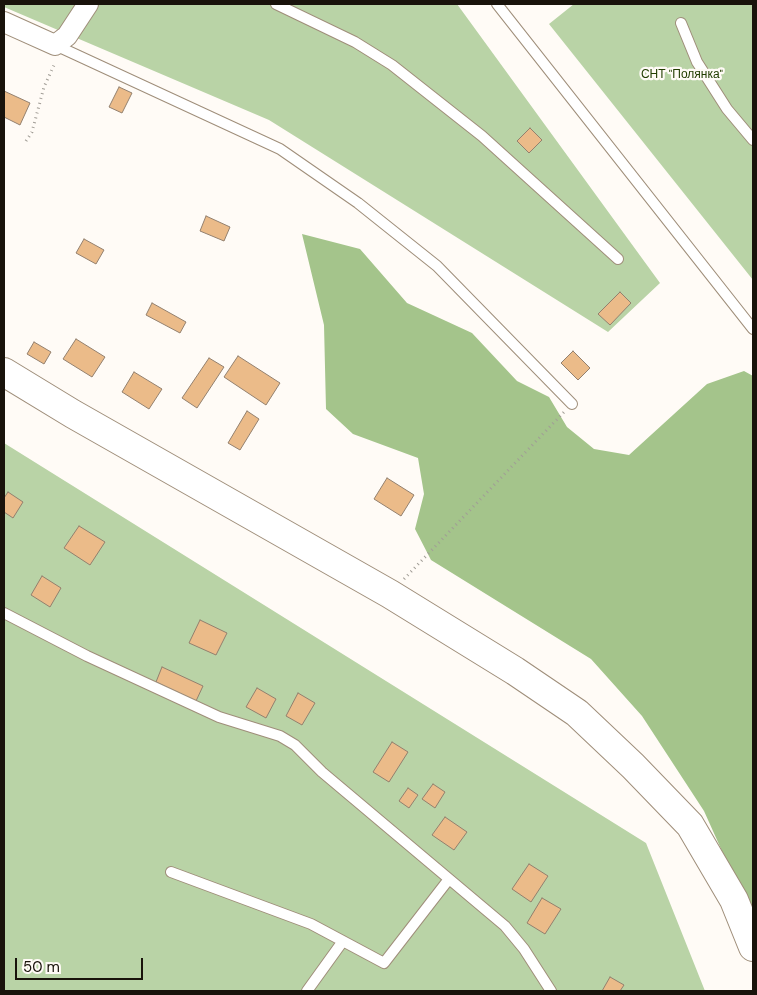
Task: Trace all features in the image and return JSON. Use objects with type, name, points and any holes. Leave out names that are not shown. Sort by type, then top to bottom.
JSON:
[{"type":"street","points":[[4,22],[57,46],[68,36],[88,4]]},
{"type":"street","points":[[4,372],[90,424],[390,594],[515,671],[577,713],[633,766],[690,825],[734,900],[753,947]]},
{"type":"lane","points":[[276,4],[354,42],[392,65],[482,136],[618,259]]},
{"type":"lane","points":[[498,4],[753,329]]},
{"type":"lane","points":[[681,23],[697,62],[727,110],[753,140]]},
{"type":"lane","points":[[57,46],[280,149],[358,203],[437,266],[572,404]]},
{"type":"lane","points":[[4,613],[87,656],[219,717],[280,736],[295,745],[322,772],[505,926],[524,949],[551,991]]},
{"type":"lane","points":[[171,872],[311,924],[384,963],[449,879]]},
{"type":"lane","points":[[306,991],[343,941]]},
{"type":"path","points":[[26,141],[32,132],[44,87],[59,53],[57,46]]},
{"type":"path","points":[[390,594],[572,404]]},
{"type":"green space","points":[[4,4],[457,4],[660,283],[608,332],[269,120],[4,7]]},
{"type":"green space","name":"СНТ \"Полянка\"","points":[[574,4],[753,4],[753,280],[549,24]]},
{"type":"green space","points":[[302,234],[360,249],[407,303],[472,333],[517,381],[549,397],[567,427],[594,449],[629,455],[707,384],[744,371],[753,376],[753,920],[704,811],[642,716],[591,659],[431,560],[415,529],[424,494],[418,458],[353,434],[326,409],[324,325]]},
{"type":"green space","points":[[4,443],[646,843],[705,991],[4,991]]},
{"type":"building","points":[[119,87],[132,93],[122,113],[109,107]]},
{"type":"building","points":[[4,91],[30,103],[20,125],[4,117]]},
{"type":"building","points":[[530,128],[542,140],[529,153],[517,141]]},
{"type":"building","points":[[206,216],[230,227],[224,241],[200,231]]},
{"type":"building","points":[[84,239],[104,250],[96,264],[76,253]]},
{"type":"building","points":[[620,292],[631,303],[610,325],[598,314]]},
{"type":"building","points":[[152,303],[186,322],[180,333],[146,315]]},
{"type":"building","points":[[76,339],[105,357],[92,377],[63,359]]},
{"type":"building","points":[[34,342],[51,352],[44,364],[27,354]]},
{"type":"building","points":[[573,351],[590,368],[578,380],[561,363]]},
{"type":"building","points":[[238,356],[280,383],[266,405],[224,377]]},
{"type":"building","points":[[209,358],[224,367],[197,408],[182,398]]},
{"type":"building","points":[[134,372],[162,389],[149,409],[122,392]]},
{"type":"building","points":[[247,411],[259,419],[240,450],[228,443]]},
{"type":"building","points":[[387,478],[414,495],[401,516],[374,499]]},
{"type":"building","points":[[8,492],[23,502],[13,518],[4,512],[4,498]]},
{"type":"building","points":[[79,526],[105,542],[90,565],[64,548]]},
{"type":"building","points":[[42,576],[61,588],[50,607],[31,595]]},
{"type":"building","points":[[200,620],[227,633],[216,655],[189,643]]},
{"type":"building","points":[[162,667],[203,686],[196,701],[156,682]]},
{"type":"building","points":[[257,688],[276,699],[266,718],[246,707]]},
{"type":"building","points":[[298,693],[315,703],[302,725],[286,716]]},
{"type":"building","points":[[392,742],[408,752],[389,782],[373,772]]},
{"type":"building","points":[[433,784],[445,792],[435,808],[422,799]]},
{"type":"building","points":[[408,788],[418,795],[409,808],[399,801]]},
{"type":"building","points":[[445,817],[467,832],[454,850],[432,835]]},
{"type":"building","points":[[529,864],[548,876],[531,902],[512,889]]},
{"type":"building","points":[[542,898],[561,909],[545,934],[527,923]]},
{"type":"building","points":[[610,977],[624,985],[620,991],[602,991]]}]
